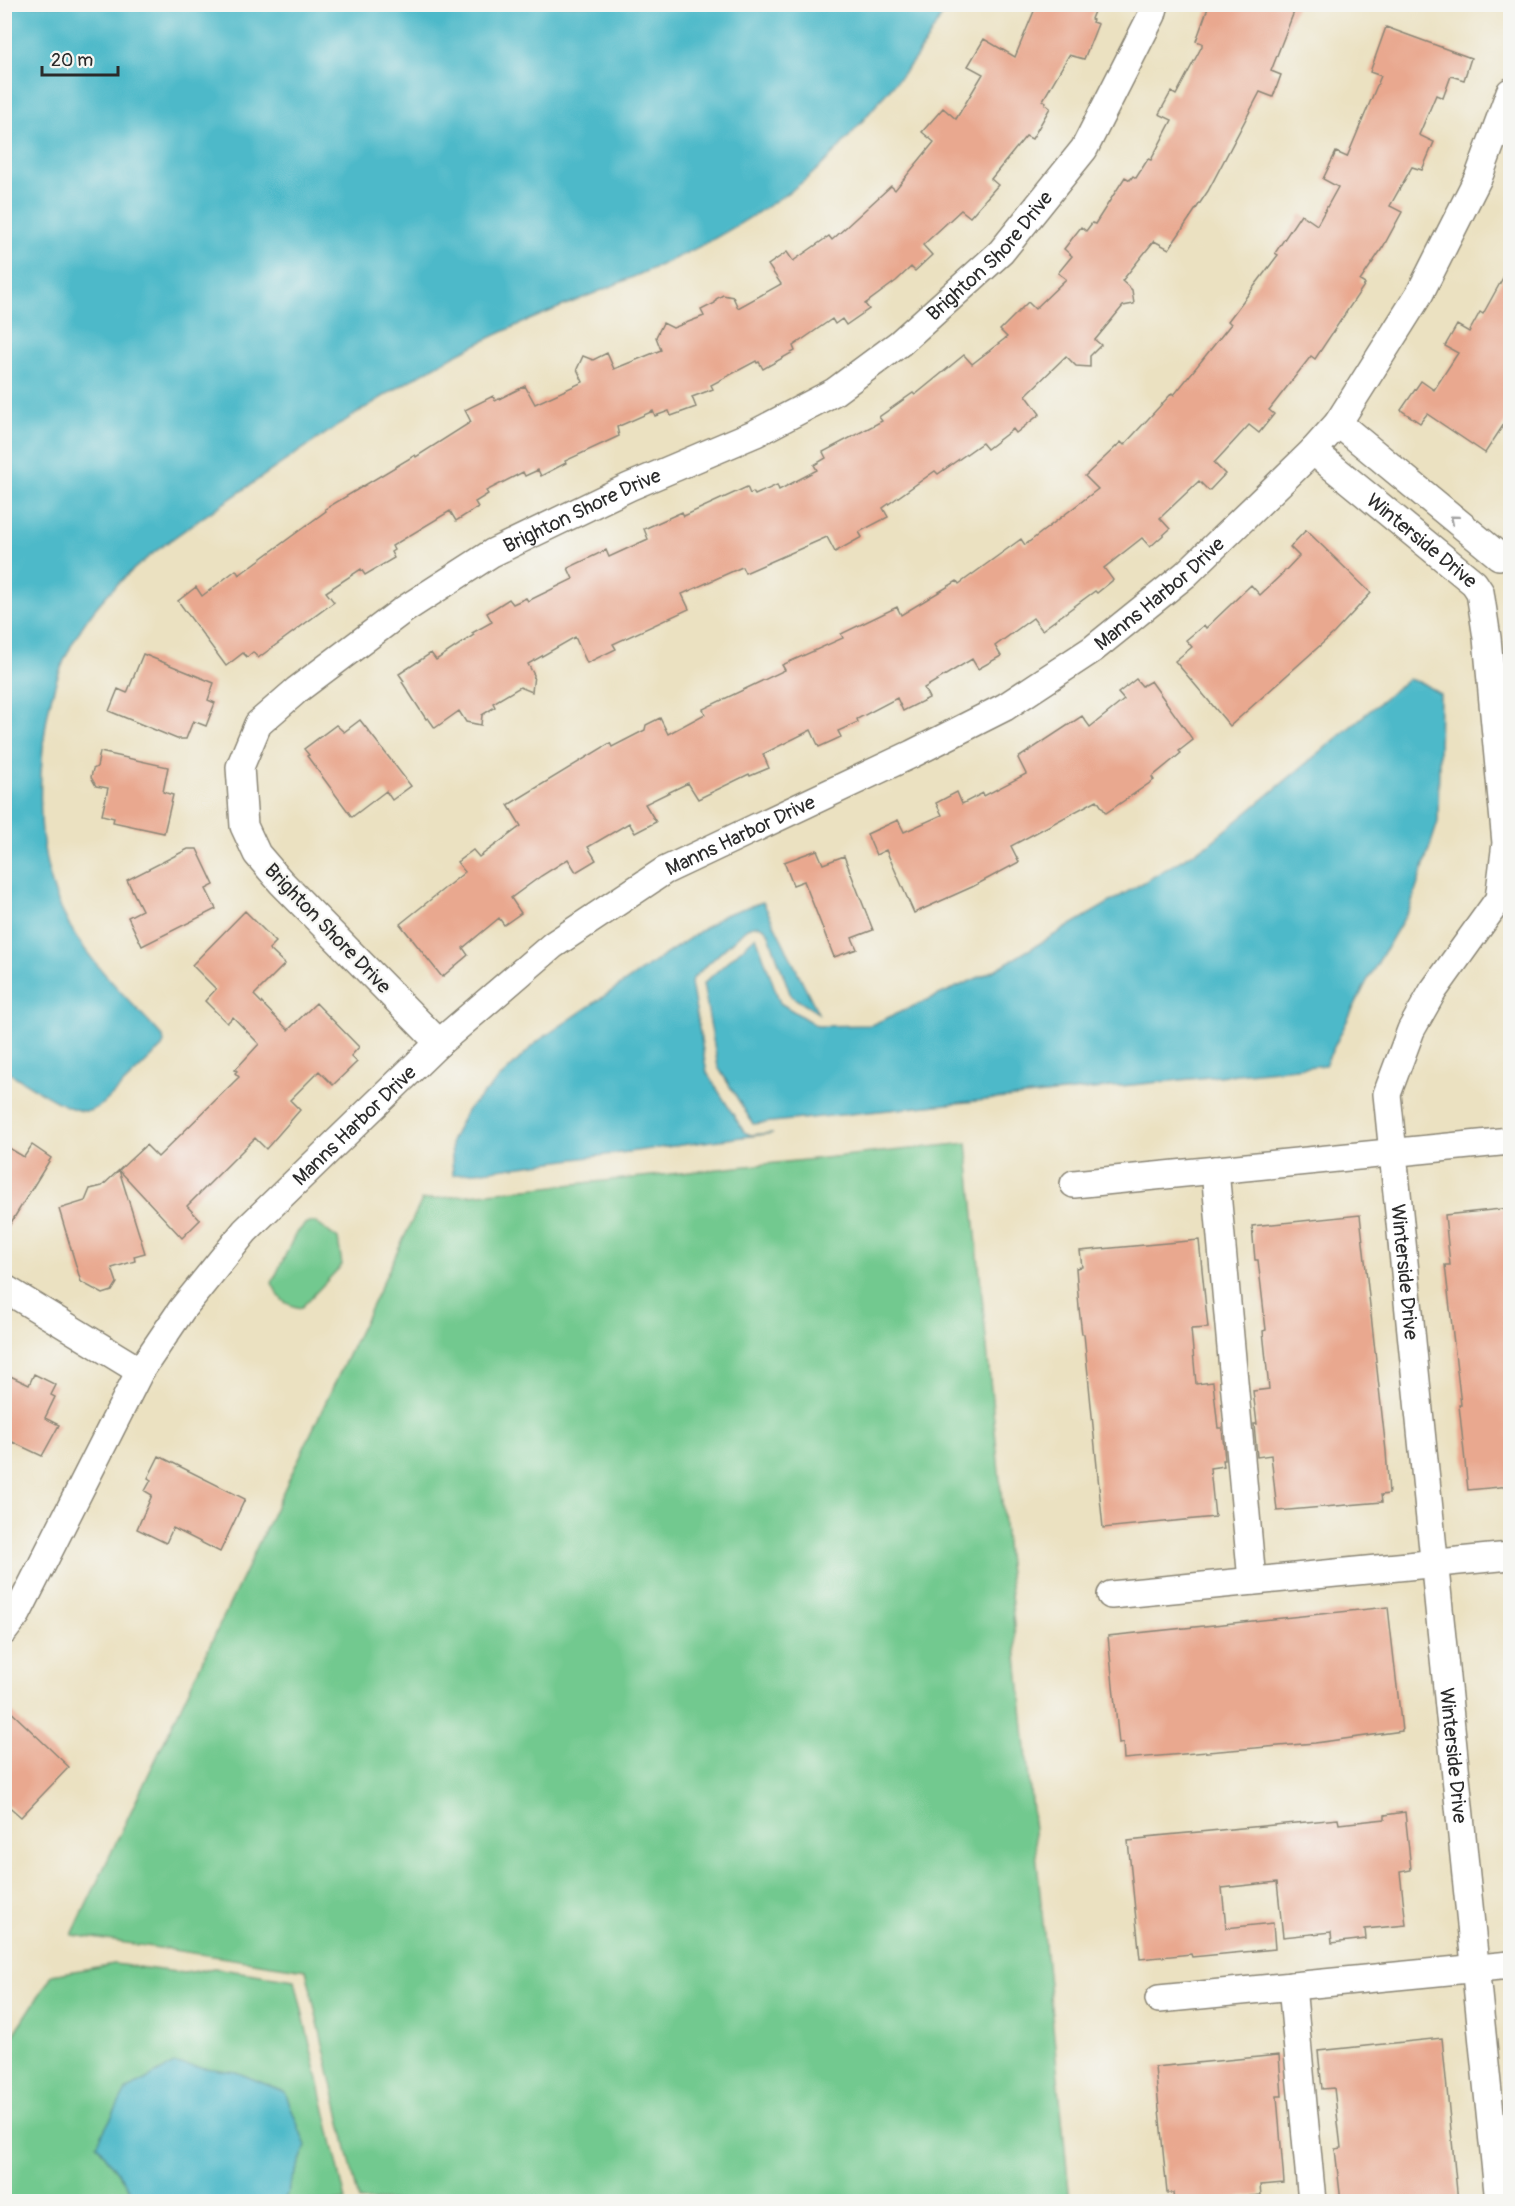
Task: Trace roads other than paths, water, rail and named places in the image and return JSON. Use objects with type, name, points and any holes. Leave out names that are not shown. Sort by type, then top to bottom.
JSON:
[{"type":"street","name":"Brighton Shore Drive","points":[[439,1042],[281,882],[257,854],[244,825],[240,767],[258,724],[297,690],[402,611],[492,553],[629,487],[756,433],[834,392],[900,343],[1001,252],[1084,149],[1152,15],[1155,4]]},
{"type":"street","name":"Manns Harbor Drive","points":[[4,1631],[17,1614],[140,1371],[182,1309],[245,1231],[439,1042],[553,945],[664,871],[912,754],[1005,707],[1083,655],[1186,574],[1313,451],[1338,423],[1420,293],[1479,176],[1510,92]]},
{"type":"street","name":"Winterside Drive","points":[[1338,423],[1505,556]]},
{"type":"street","name":"Winterside Drive","points":[[1313,451],[1474,583],[1480,592],[1487,638],[1506,843],[1499,899],[1433,991],[1411,1030],[1387,1094],[1498,2202]]},
{"type":"street","points":[[1474,583],[1505,556]]},
{"type":"street","points":[[1074,1184],[1510,1141]]},
{"type":"street","points":[[1215,1170],[1252,1581]]},
{"type":"street","points":[[4,1288],[140,1371]]},
{"type":"street","points":[[1111,1595],[1510,1556]]},
{"type":"street","points":[[1159,2000],[1510,1965]]},
{"type":"street","points":[[1292,1986],[1312,2202]]},
{"type":"water","points":[[4,5],[948,5],[911,63],[836,152],[802,183],[737,226],[696,248],[511,328],[401,386],[330,430],[168,542],[129,573],[95,608],[63,662],[47,716],[41,774],[43,844],[55,894],[71,929],[94,962],[163,1037],[164,1043],[104,1103],[88,1111],[80,1111],[58,1102],[5,1070]]},
{"type":"water","points":[[1408,679],[1422,683],[1440,694],[1438,822],[1410,908],[1367,981],[1325,1065],[753,1124],[718,1067],[703,984],[756,936],[780,1003],[817,1026],[871,1025],[993,971],[1209,844]]},
{"type":"water","points":[[763,902],[818,1013],[791,996],[768,932],[759,926],[747,928],[694,977],[691,983],[707,1073],[744,1132],[751,1135],[773,1133],[453,1175],[451,1142],[466,1111],[538,1041],[724,915]]},
{"type":"water","points":[[174,2064],[236,2072],[285,2092],[306,2146],[284,2201],[138,2201],[97,2144],[126,2090]]}]
